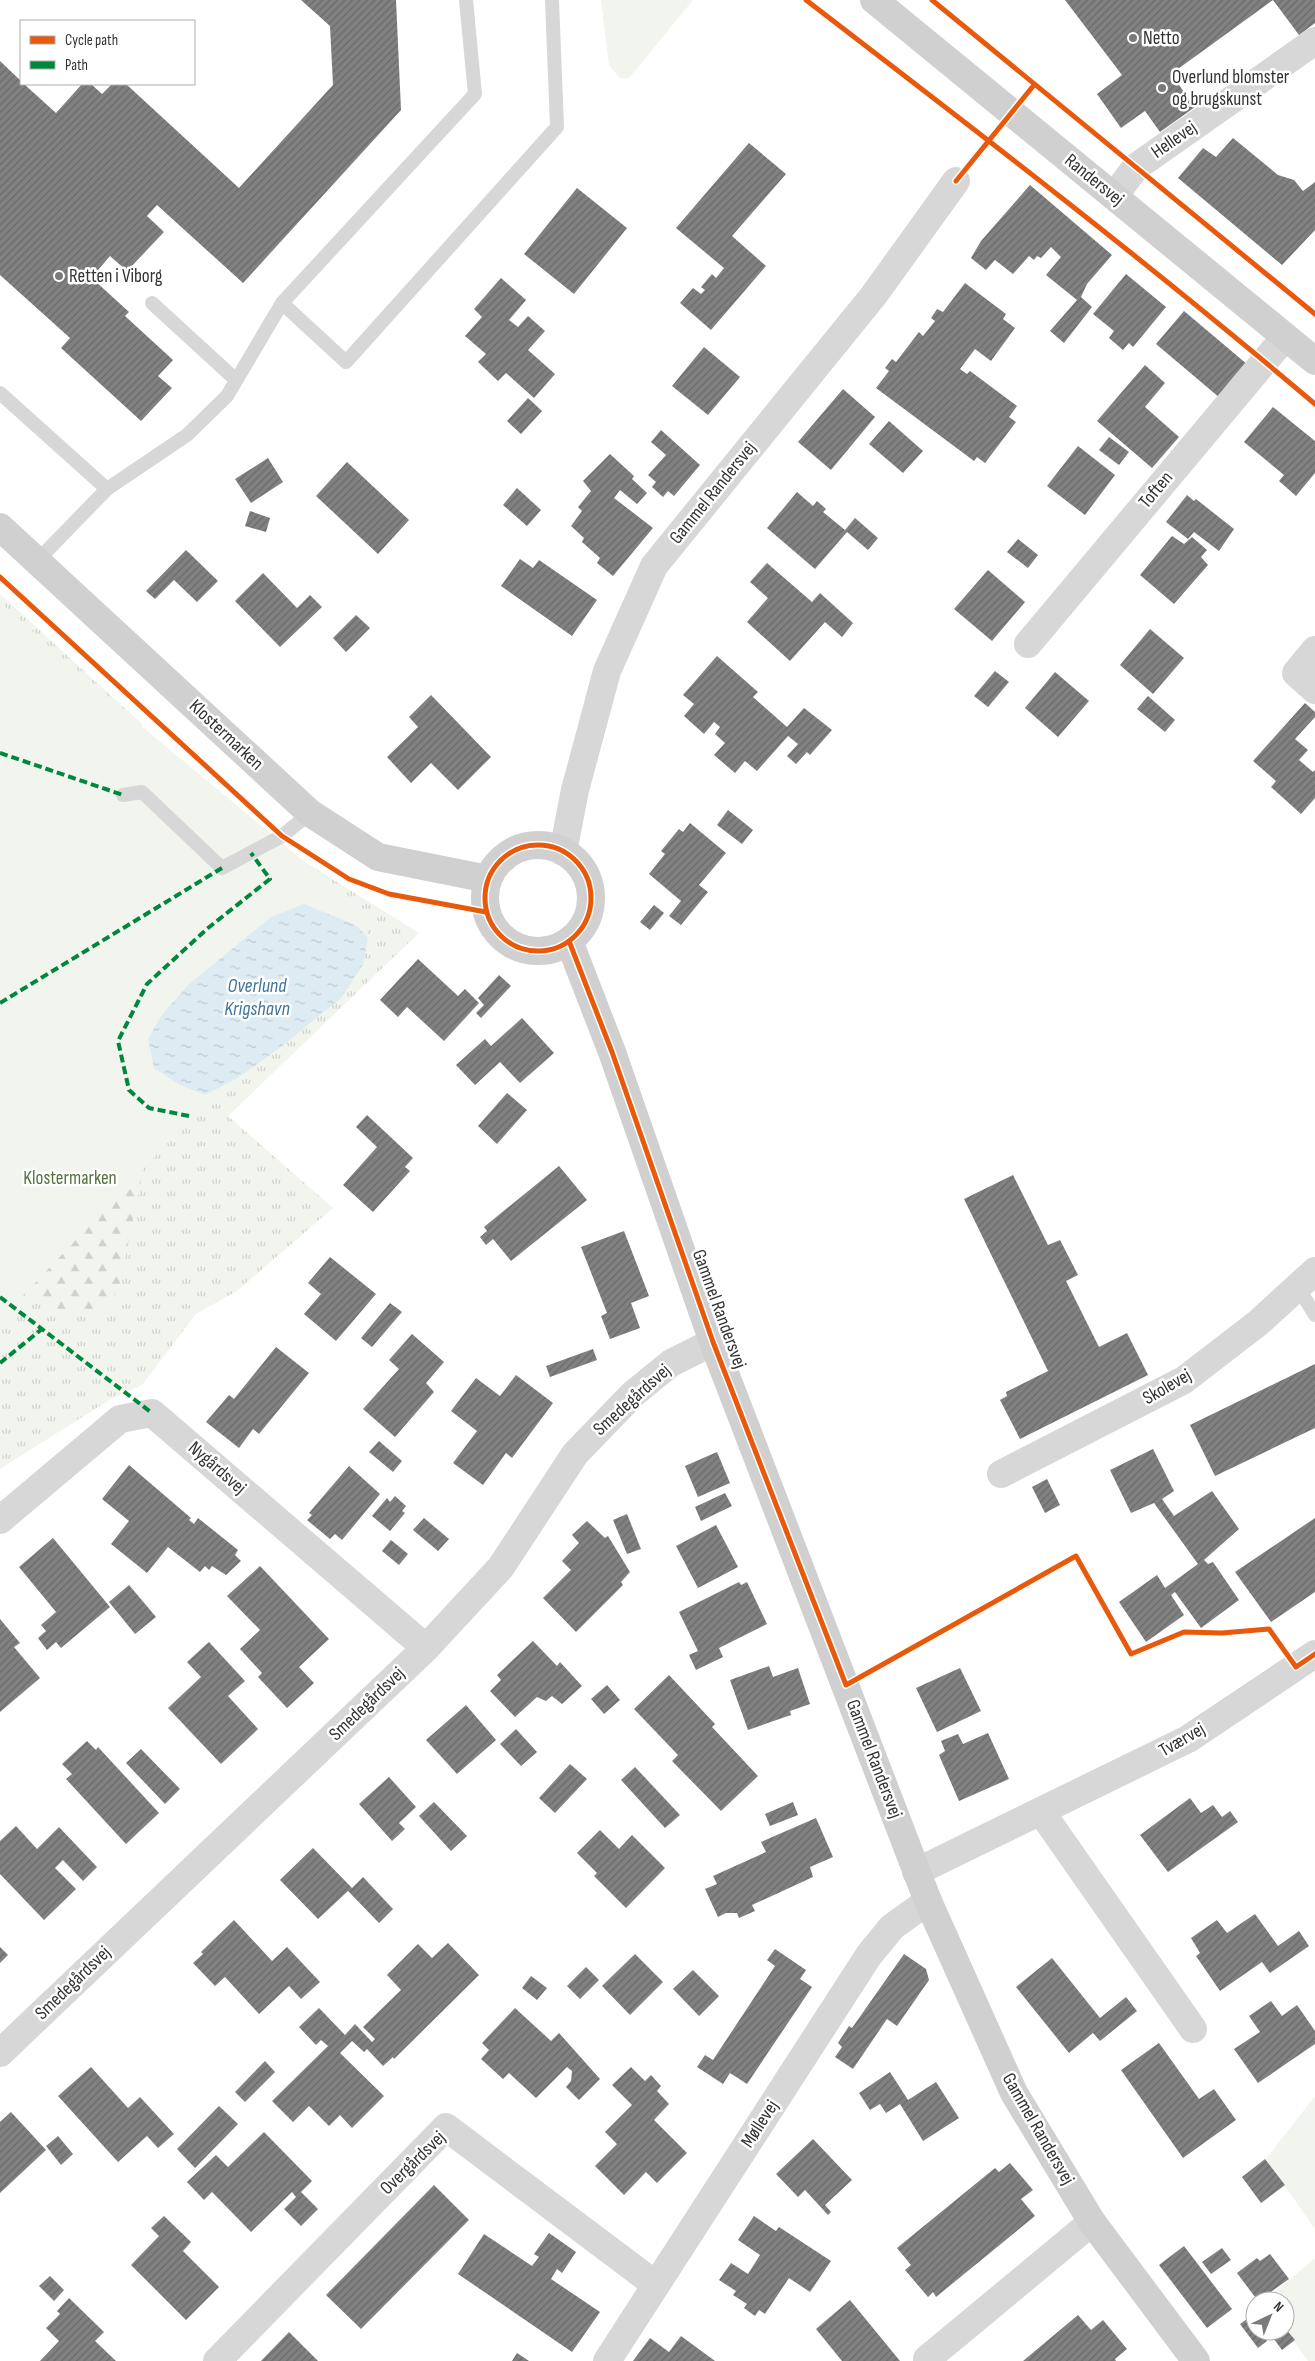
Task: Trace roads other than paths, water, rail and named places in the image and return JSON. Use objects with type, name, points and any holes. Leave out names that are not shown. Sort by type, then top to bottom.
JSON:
[{"type":"street","name":"Randersvej","points":[[874,0],[1315,361]]},
{"type":"street","name":"Hellevej","points":[[1114,196],[1136,167],[1315,41]]},
{"type":"street","name":"Gammel Randersvej","points":[[563,852],[575,790],[606,671],[654,566],[874,295],[956,181]]},
{"type":"street","name":"Toften","points":[[1028,644],[1285,337]]},
{"type":"street","name":"Klostermarken","points":[[0,527],[310,813],[378,857],[488,879]]},
{"type":"street","points":[[1315,650],[1296,673],[1315,690]]},
{"type":"street","points":[[537,845],[552,847],[563,852],[582,870],[589,883],[590,906],[585,923],[569,941],[556,948],[539,951],[525,950],[510,944],[498,934],[486,912],[485,896],[488,879],[504,858],[515,850],[537,845]]},
{"type":"street","name":"Gammel Randersvej","points":[[569,941],[612,1052],[713,1342],[928,1901],[1014,2093],[1092,2222],[1196,2361]]},
{"type":"street","name":"Skolevej","points":[[1001,1474],[1184,1380],[1258,1323],[1307,1279]]},
{"type":"street","name":"Smedegårdsvej","points":[[0,2053],[426,1648],[501,1567],[575,1454],[633,1394],[671,1363],[713,1342]]},
{"type":"street","name":"Nygårdsvej","points":[[0,1520],[120,1419],[152,1412],[426,1648]]},
{"type":"street","name":"Tværvej","points":[[916,1872],[1042,1813],[1188,1739],[1315,1654]]},
{"type":"street","points":[[1042,1813],[1193,2029]]},
{"type":"street","name":"Møllevej","points":[[607,2361],[869,1955],[892,1927],[928,1901]]},
{"type":"street","name":"Overgårdsvej","points":[[217,2361],[446,2127],[656,2284]]},
{"type":"street","points":[[927,2359],[1092,2222]]},
{"type":"lane","points":[[37,561],[107,489],[187,434],[227,396],[282,303],[474,94],[466,0]]},
{"type":"lane","points":[[282,303],[346,362],[557,127],[552,0]]},
{"type":"lane","points":[[152,303],[236,380]]},
{"type":"lane","points":[[0,393],[107,489]]},
{"type":"lane","points":[[123,795],[142,792],[222,868],[282,836],[310,813]]},
{"type":"lane","points":[[1307,1279],[1315,1314]]},
{"type":"water","name":"Overlund Krigshavn","points":[[304,904],[357,926],[368,938],[363,965],[341,998],[281,1047],[236,1079],[205,1095],[178,1084],[154,1068],[148,1039],[161,1016],[188,985],[271,917]]},
{"type":"place","name":"Netto","points":[[1133,38]]},
{"type":"place","name":"Overlund blomster og brugskunst","points":[[1162,88]]},
{"type":"place","name":"Retten i Viborg","points":[[59,276]]}]
